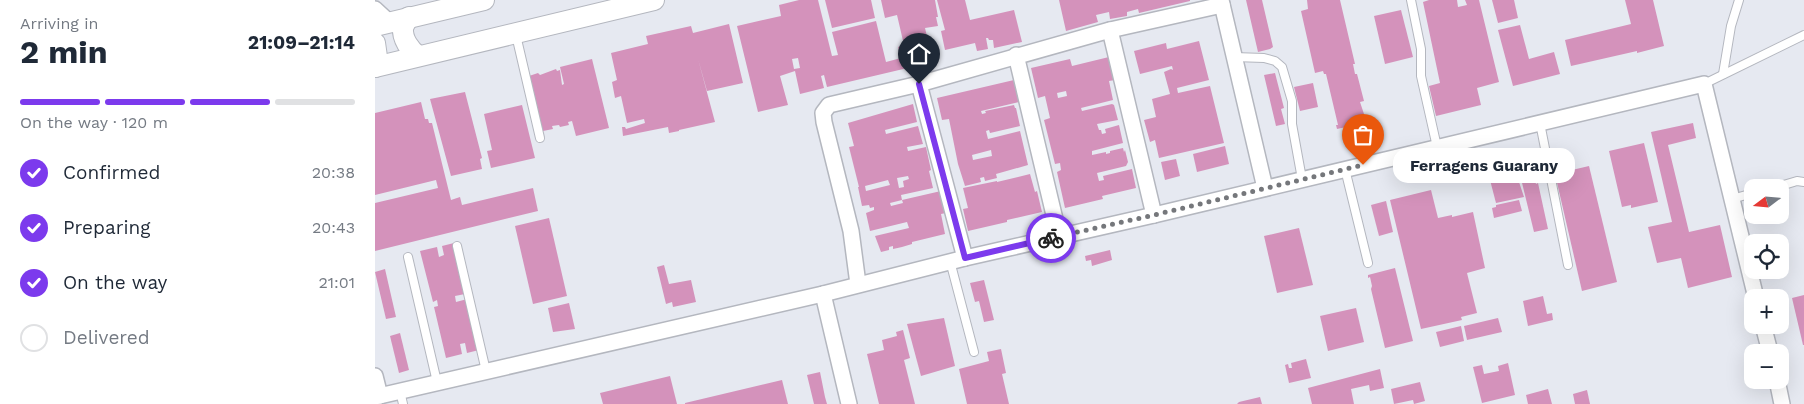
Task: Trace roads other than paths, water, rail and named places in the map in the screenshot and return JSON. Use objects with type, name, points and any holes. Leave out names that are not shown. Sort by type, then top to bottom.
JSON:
[{"type":"main road","points":[[380,19],[409,17],[484,0]]},
{"type":"main road","points":[[375,43],[377,57],[375,67],[654,0]]},
{"type":"main road","points":[[409,17],[403,29],[405,40],[418,56]]},
{"type":"street","points":[[858,284],[851,232],[824,122],[823,113],[829,106],[919,84],[1109,30],[1222,2],[1265,188]]},
{"type":"street","points":[[1109,30],[1154,215]]},
{"type":"street","points":[[1016,56],[1059,236]]},
{"type":"street","points":[[919,84],[957,259]]},
{"type":"street","points":[[375,376],[377,396],[402,397],[437,382],[823,294],[957,259],[1154,215],[1704,84],[1754,289]]},
{"type":"street","points":[[823,294],[849,404]]},
{"type":"street","points":[[1779,389],[1782,404]]},
{"type":"lane","points":[[1411,0],[1421,50],[1421,76],[1437,147]]},
{"type":"lane","points":[[1723,74],[1731,26],[1739,0]]},
{"type":"lane","points":[[515,32],[540,138]]},
{"type":"lane","points":[[1704,84],[1804,35]]},
{"type":"lane","points":[[1234,57],[1264,58],[1275,61],[1282,67],[1292,101],[1292,124],[1302,179]]},
{"type":"lane","points":[[1540,123],[1568,265]]},
{"type":"lane","points":[[1345,169],[1367,263]]},
{"type":"lane","points":[[1789,183],[1797,181],[1804,182]]},
{"type":"lane","points":[[1732,199],[1744,196]]},
{"type":"lane","points":[[457,246],[486,371]]},
{"type":"lane","points":[[408,257],[437,382]]},
{"type":"lane","points":[[957,259],[974,352]]},
{"type":"place","name":"Ferragens Guarany","points":[[1363,165]]}]
